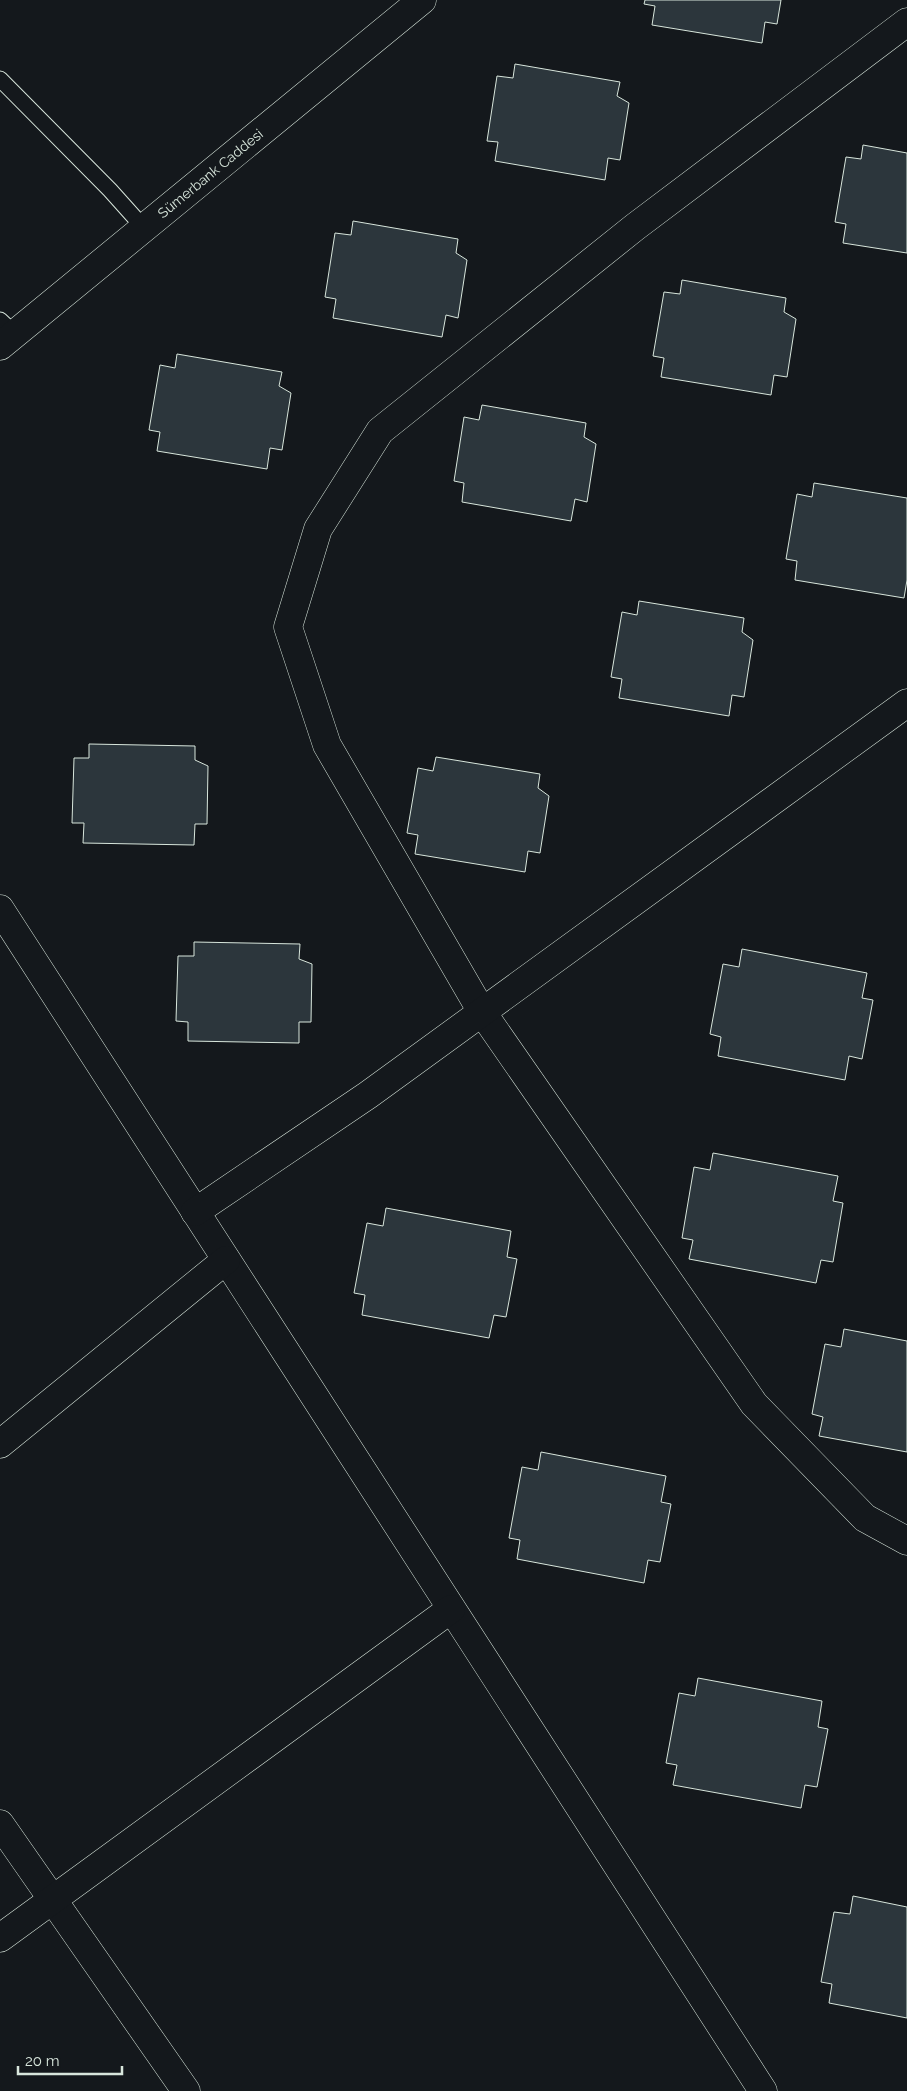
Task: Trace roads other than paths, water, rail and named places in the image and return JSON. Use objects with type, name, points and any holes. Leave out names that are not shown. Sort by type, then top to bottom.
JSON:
[{"type":"street","name":"Sümerbank Caddesi","points":[[5,333],[144,228],[422,0]]},
{"type":"street","points":[[907,22],[635,227],[380,431],[318,529],[288,627],[327,745],[482,1012],[754,1404],[865,1518],[907,1541]]},
{"type":"street","points":[[195,1212],[368,1095],[907,703]]},
{"type":"street","points":[[3,920],[195,1212],[763,2091]]},
{"type":"street","points":[[0,1444],[226,1260]]},
{"type":"street","points":[[0,1938],[451,1609]]},
{"type":"street","points":[[0,1824],[186,2091]]},
{"type":"lane","points":[[0,79],[110,190],[144,228]]}]
